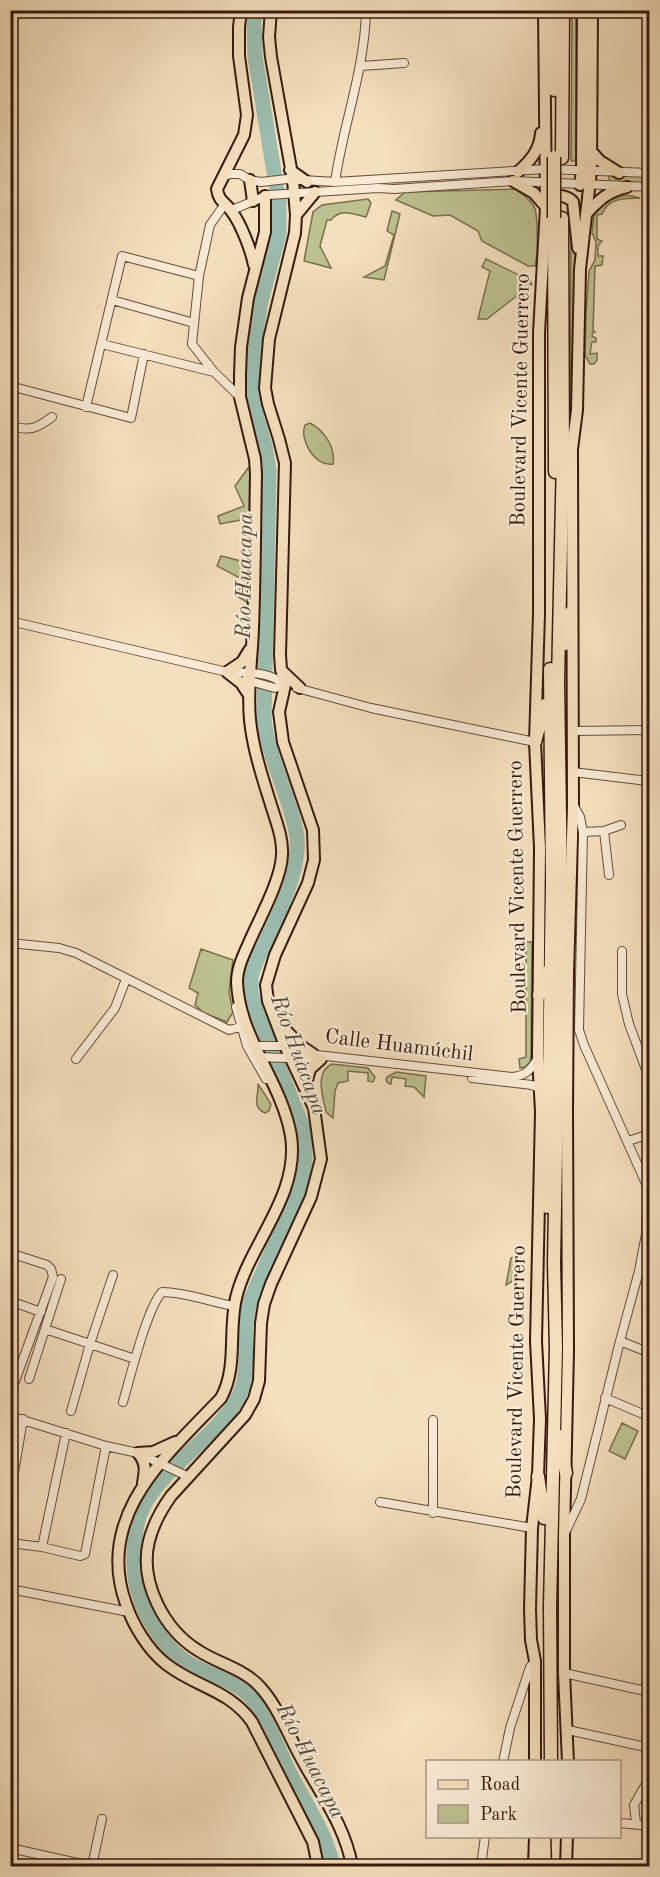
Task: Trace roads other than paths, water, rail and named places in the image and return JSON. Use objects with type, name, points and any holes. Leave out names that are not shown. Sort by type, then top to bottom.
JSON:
[{"type":"highway","name":"Boulevard Vicente Guerrero","points":[[543,1760],[558,218],[554,10]]},
{"type":"highway","name":"Boulevard Vicente Guerrero","points":[[558,158],[564,10]]},
{"type":"highway","points":[[535,742],[554,685],[572,612]]},
{"type":"highway","name":"Boulevard Vicente Guerrero","points":[[551,1760],[550,1606],[561,894],[554,685]]},
{"type":"highway","points":[[539,994],[550,962]]},
{"type":"highway","points":[[554,1412],[566,1473]]},
{"type":"highway","points":[[538,1476],[544,1518]]},
{"type":"highway","points":[[544,1838],[545,1866]]},
{"type":"highway","points":[[552,1838],[552,1866]]},
{"type":"main road","points":[[241,10],[238,56],[247,115],[244,135],[218,189],[218,196],[228,208],[252,254],[254,269]]},
{"type":"main road","points":[[271,10],[271,57],[296,215],[294,233],[269,339],[265,388],[285,463],[279,712],[283,742],[307,809],[315,845],[308,883],[270,970],[266,985],[268,1001],[285,1046],[314,1108],[318,1129],[320,1166],[311,1197],[264,1304],[259,1381],[254,1399],[245,1415],[171,1496],[153,1526],[148,1544],[147,1565],[151,1588],[160,1610],[183,1640],[200,1652],[249,1677],[261,1687],[337,1819],[349,1848],[352,1866]]},
{"type":"main road","name":"Boulevard Vicente Guerrero","points":[[535,1760],[534,1661],[530,1609],[532,1528],[538,1476],[540,1419],[536,1341],[541,1112],[538,1056],[540,848],[535,742],[539,590],[539,333],[546,203],[544,10]]},
{"type":"main road","points":[[583,10],[586,171]]},
{"type":"main road","points":[[568,1760],[564,1673],[564,1535],[568,1351],[568,973],[573,805],[572,449],[577,399],[580,269],[586,214],[584,185],[591,151],[592,10]]},
{"type":"main road","points":[[544,121],[541,139],[531,160],[516,176],[546,203],[552,195],[570,198],[575,206],[580,269]]},
{"type":"main road","points":[[591,151],[600,161],[620,172]]},
{"type":"main road","points":[[290,176],[307,182]]},
{"type":"main road","points":[[250,180],[253,201]]},
{"type":"main road","points":[[586,214],[607,194],[627,187]]},
{"type":"main road","points":[[296,215],[315,192]]},
{"type":"main road","points":[[266,195],[265,232],[254,269],[243,330],[240,397],[256,466],[252,678],[249,695],[253,741],[281,835],[282,856],[279,874],[244,954],[237,979],[240,1008],[251,1045],[279,1100],[290,1134],[291,1164],[281,1198],[248,1268],[234,1306],[228,1386],[221,1398],[143,1485],[127,1513],[118,1550],[119,1578],[129,1612],[137,1629],[164,1662],[244,1710],[313,1842],[318,1866]]},
{"type":"main road","points":[[249,695],[241,683],[227,672],[242,662],[252,646]]},
{"type":"main road","points":[[279,680],[288,680],[300,688]]},
{"type":"main road","points":[[275,1019],[301,1046],[317,1057],[310,1069],[305,1088]]},
{"type":"main road","points":[[138,1453],[153,1452],[184,1437]]},
{"type":"main road","points":[[138,1453],[144,1460],[145,1466],[143,1485]]},
{"type":"main road","points":[[534,1866],[535,1838]]},
{"type":"main road","points":[[566,1866],[567,1838]]},
{"type":"street","points":[[335,182],[361,66],[366,32],[366,10]]},
{"type":"street","points":[[361,66],[404,63]]},
{"type":"street","points":[[240,397],[214,372],[192,344],[199,276],[210,225],[228,208],[266,195],[586,171],[650,173]]},
{"type":"street","points":[[307,182],[459,173],[516,176]]},
{"type":"street","points":[[224,176],[240,174],[250,180],[266,182],[290,176]]},
{"type":"street","points":[[546,175],[584,185],[650,187]]},
{"type":"street","points":[[86,407],[122,256],[199,276]]},
{"type":"street","points":[[112,300],[194,323]]},
{"type":"street","points":[[102,344],[214,372]]},
{"type":"street","points":[[10,386],[131,418],[144,354]]},
{"type":"street","points":[[10,426],[37,428],[52,417]]},
{"type":"street","points":[[10,621],[252,678],[279,680],[371,708],[535,742]]},
{"type":"street","points":[[573,731],[650,730]]},
{"type":"street","points":[[573,772],[648,781]]},
{"type":"street","points":[[564,1535],[581,1499],[639,1271],[646,1234],[649,1188],[579,1030],[584,832],[580,817],[573,805]]},
{"type":"street","points":[[584,832],[604,831],[621,825]]},
{"type":"street","points":[[604,831],[609,875]]},
{"type":"street","points":[[10,943],[76,952],[229,1030],[240,1027]]},
{"type":"street","points":[[622,951],[622,994],[629,1024],[650,1080]]},
{"type":"street","points":[[76,1059],[115,1008],[126,979]]},
{"type":"street","points":[[237,979],[236,1008],[240,1027],[251,1045]]},
{"type":"street","name":"Calle Huamúchil","points":[[251,1045],[285,1046],[317,1057],[532,1085],[539,1088]]},
{"type":"street","name":"Calle Huamúchil","points":[[256,1057],[317,1057],[512,1077],[521,1076],[530,1070],[538,1056]]},
{"type":"street","points":[[628,1141],[650,1134]]},
{"type":"street","points":[[10,1253],[47,1265],[53,1277],[10,1395]]},
{"type":"street","points":[[71,1410],[113,1275]]},
{"type":"street","points":[[29,1379],[61,1279]]},
{"type":"street","points":[[123,1402],[153,1308],[162,1292],[182,1294],[234,1306]]},
{"type":"street","points":[[10,1301],[40,1312]]},
{"type":"street","points":[[45,1329],[135,1359]]},
{"type":"street","points":[[620,1341],[650,1353]]},
{"type":"street","points":[[605,1398],[650,1417]]},
{"type":"street","points":[[10,1416],[106,1446],[138,1453],[187,1477]]},
{"type":"street","points":[[10,1496],[23,1419]]},
{"type":"street","points":[[433,1419],[433,1513]]},
{"type":"street","points":[[42,1547],[66,1433]]},
{"type":"street","points":[[10,1543],[42,1547],[80,1556],[85,1554],[106,1446]]},
{"type":"street","points":[[566,1499],[576,1502],[581,1499]]},
{"type":"street","points":[[380,1502],[433,1513],[532,1528]]},
{"type":"street","points":[[10,1589],[129,1612]]},
{"type":"street","points":[[502,1760],[510,1728],[534,1661]]},
{"type":"street","points":[[564,1673],[650,1692]]},
{"type":"street","points":[[568,1730],[650,1748]]},
{"type":"street","points":[[636,1823],[634,1805],[650,1777]]},
{"type":"street","points":[[10,1848],[92,1866],[102,1819]]},
{"type":"street","points":[[621,1823],[650,1826]]},
{"type":"street","points":[[481,1866],[485,1838]]},
{"type":"waterway","name":"Río Huacapa","points":[[256,10],[255,56],[279,203],[279,234],[260,305],[252,385],[254,408],[265,446],[269,471],[264,720],[270,748],[293,817],[297,848],[295,866],[289,885],[251,976],[251,992],[256,1011],[302,1125],[305,1167],[301,1184],[250,1301],[246,1323],[246,1366],[241,1391],[231,1409],[217,1426],[152,1492],[142,1510],[136,1530],[134,1560],[141,1601],[154,1627],[166,1644],[186,1662],[244,1690],[256,1704],[320,1830],[333,1866]]}]
